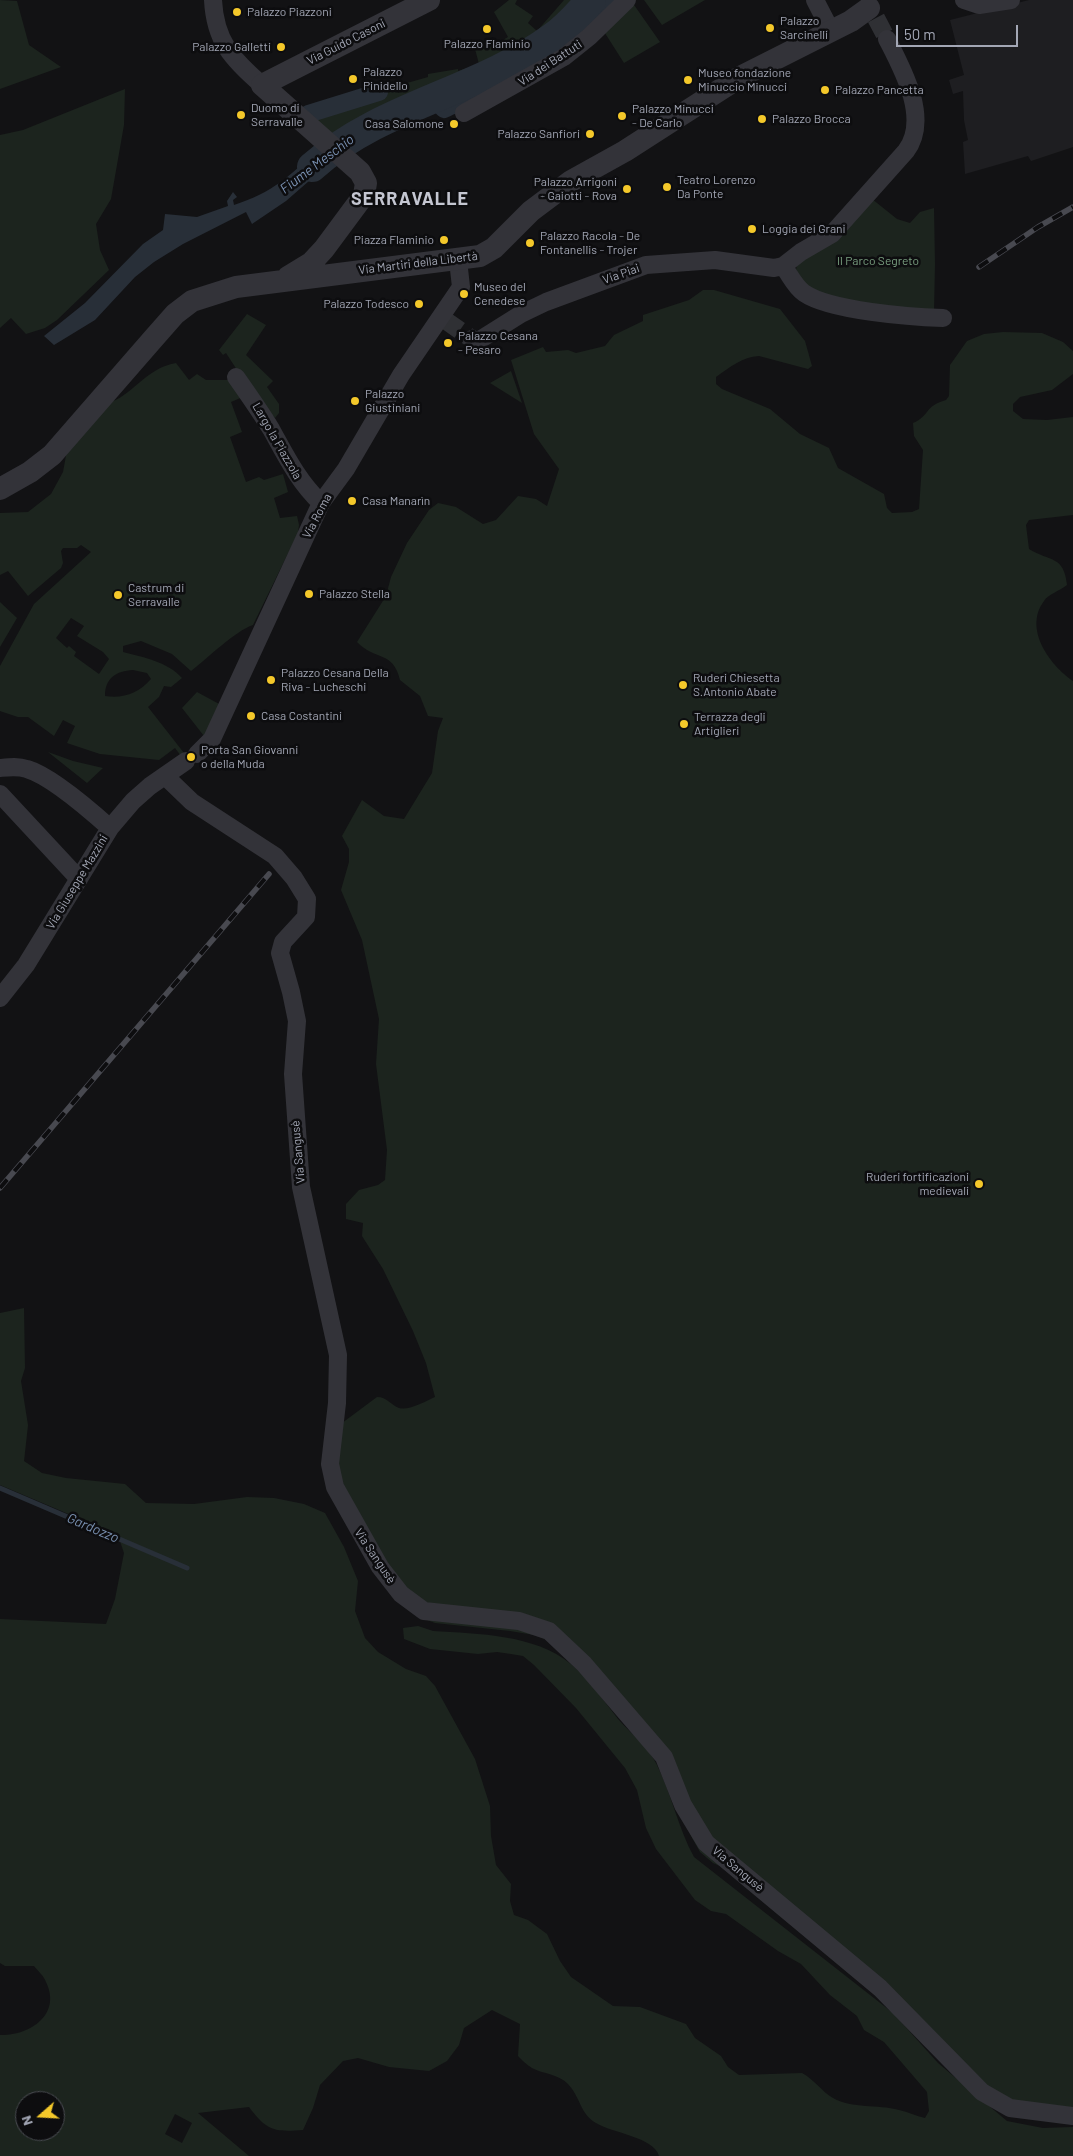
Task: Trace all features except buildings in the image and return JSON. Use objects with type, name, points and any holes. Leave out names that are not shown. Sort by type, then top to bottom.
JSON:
[{"type":"street","points":[[213,0],[216,22],[224,45],[237,63],[326,141],[364,178],[366,187],[364,195],[324,249],[304,268],[283,280]]},
{"type":"street","name":"Via Guido Casoni","points":[[262,84],[429,0]]},
{"type":"street","name":"Via dei Battuti","points":[[464,113],[564,57],[589,37],[627,0]]},
{"type":"street","points":[[815,0],[831,31]]},
{"type":"street","points":[[967,2],[990,5],[1011,0]]},
{"type":"street","name":"Via Martiri della Libertà","points":[[0,489],[30,472],[52,455],[153,338],[183,307],[201,297],[236,287],[343,272],[458,260],[488,252],[531,211],[571,181],[625,151],[732,81],[870,12]]},
{"type":"street","points":[[887,39],[911,88],[916,130],[913,140],[906,152],[832,234],[801,252],[784,266],[800,290],[829,303],[902,316],[943,318]]},
{"type":"street","points":[[324,249],[327,260],[335,269],[343,272]]},
{"type":"street","name":"Via Roma","points":[[164,776],[191,758],[212,739],[321,503],[346,469],[401,375],[443,319],[461,287],[458,260]]},
{"type":"street","name":"Via Piai","points":[[472,339],[478,341],[521,314],[546,302],[646,265],[715,260],[774,268],[784,266]]},
{"type":"street","name":"Largo la Piazzola","points":[[236,377],[270,428],[295,474],[321,503]]},
{"type":"street","points":[[0,768],[21,768],[42,776],[110,828]]},
{"type":"street","name":"Via Giuseppe Mazzini","points":[[0,998],[26,965],[110,828],[133,801],[164,776]]},
{"type":"street","name":"Via Sangusè","points":[[164,776],[192,802],[275,856],[294,878],[308,899],[306,917],[283,942],[280,953],[291,992],[296,1021],[293,1074],[301,1187],[338,1355],[337,1403],[330,1464],[335,1487],[380,1567],[401,1594],[424,1611],[519,1621],[549,1631],[584,1664],[664,1757],[683,1805],[706,1843],[880,1988],[982,2092],[1010,2108],[1073,2116]]},
{"type":"street","points":[[0,794],[79,879]]},
{"type":"shaded area","points":[[1029,0],[1073,0],[1073,147],[1031,161],[1028,156],[965,174],[963,142],[968,140],[964,120],[963,91],[953,94],[949,80],[964,75],[950,20]]},
{"type":"green space","points":[[0,0],[17,1],[29,45],[61,67],[0,89]]},
{"type":"green space","points":[[509,0],[517,0],[515,4],[533,16],[528,23],[537,31],[564,0],[580,0],[557,24],[490,62],[332,134],[309,115],[379,94],[379,91],[428,77],[428,74],[458,69],[458,71],[479,64],[475,49],[498,43],[508,37],[494,12]]},
{"type":"green space","points":[[644,0],[705,0],[662,25]]},
{"type":"green space","points":[[632,2],[660,42],[624,63],[603,30]]},
{"type":"green space","points":[[125,89],[124,125],[111,199],[96,224],[100,250],[109,270],[57,320],[45,328],[26,334],[11,318],[0,328],[0,135],[23,130]]},
{"type":"green space","name":"Il Parco Segreto","points":[[872,199],[897,219],[910,223],[920,212],[934,208],[934,312],[901,312],[808,292],[796,270],[797,264]]},
{"type":"green space","points":[[703,290],[714,290],[780,309],[805,341],[812,366],[808,369],[759,356],[747,358],[716,377],[716,384],[722,389],[770,409],[800,434],[829,448],[838,468],[884,494],[887,508],[892,513],[912,512],[919,509],[923,450],[914,436],[913,423],[934,405],[946,400],[949,396],[950,365],[967,341],[984,334],[1003,332],[1042,333],[1063,342],[1073,351],[1073,374],[1052,390],[1020,397],[1013,404],[1013,411],[1023,419],[1047,420],[1073,417],[1073,515],[1029,520],[1026,525],[1029,549],[1055,561],[1063,569],[1065,575],[1067,585],[1051,594],[1044,601],[1038,612],[1036,623],[1042,646],[1048,656],[1073,681],[1073,2119],[1011,2114],[899,2007],[722,1867],[713,1863],[700,1852],[691,1836],[678,1793],[653,1742],[550,1641],[534,1635],[510,1631],[435,1623],[419,1617],[406,1608],[333,1494],[334,1429],[377,1397],[384,1398],[396,1407],[403,1409],[435,1397],[426,1363],[413,1331],[383,1269],[362,1236],[363,1223],[346,1219],[346,1204],[359,1190],[378,1185],[385,1180],[387,1150],[376,1064],[379,1019],[362,940],[341,890],[349,862],[349,849],[342,836],[362,800],[384,816],[404,819],[432,773],[438,731],[443,718],[428,716],[420,696],[400,680],[393,664],[383,657],[370,652],[357,642],[386,596],[391,577],[407,543],[429,510],[438,503],[456,507],[483,524],[496,520],[518,496],[536,499],[547,506],[559,469],[534,434],[511,360],[543,347],[546,352],[568,350],[576,353],[605,346],[614,335],[643,321],[643,315],[689,300]]},
{"type":"green space","points":[[247,314],[266,325],[246,355],[273,381],[267,387],[279,404],[279,413],[275,418],[252,393],[226,353],[223,355],[219,350]]},
{"type":"green space","points":[[176,363],[189,380],[197,374],[206,380],[232,380],[245,396],[231,402],[242,432],[230,437],[246,482],[259,477],[264,480],[283,474],[288,492],[274,498],[280,518],[297,516],[299,525],[298,533],[253,625],[230,639],[191,671],[172,654],[141,641],[123,646],[123,652],[162,664],[182,678],[171,687],[164,686],[159,697],[148,707],[184,753],[181,756],[175,748],[159,760],[100,754],[67,743],[75,726],[63,720],[54,736],[28,717],[18,717],[0,711],[0,666],[34,604],[91,552],[81,545],[77,548],[63,548],[61,551],[63,563],[61,568],[28,596],[8,571],[0,575],[0,513],[28,512],[51,494],[63,472],[67,450],[107,403],[124,395],[165,366]],"holes":[[[71,618],[84,626],[77,636],[103,652],[109,659],[99,674],[74,656],[76,652],[69,646],[67,648],[56,638]],[[133,670],[147,673],[151,679],[141,688],[130,694],[118,697],[105,696],[109,680],[121,672]]]},
{"type":"green space","points":[[511,371],[522,403],[490,383]]},
{"type":"green space","points":[[0,602],[17,618],[0,647]]},
{"type":"green space","points":[[197,692],[221,705],[204,736],[182,708]]},
{"type":"green space","points":[[48,752],[73,761],[103,768],[87,783]]},
{"type":"green space","points":[[24,1308],[25,1368],[21,1381],[28,1425],[24,1461],[42,1473],[66,1478],[125,1484],[146,1503],[194,1504],[247,1497],[274,1498],[304,1504],[325,1513],[344,1547],[358,1581],[355,1611],[365,1638],[378,1652],[406,1669],[426,1676],[435,1686],[475,1759],[490,1806],[491,1836],[496,1865],[511,1884],[510,1901],[514,1915],[528,1920],[547,1934],[560,1961],[571,1977],[613,2006],[640,2007],[686,2024],[695,2038],[721,2056],[728,2067],[739,2075],[802,2073],[833,2098],[849,2104],[891,2108],[925,2118],[929,2111],[927,2092],[884,2042],[864,2030],[857,2016],[830,1995],[801,1964],[778,1951],[726,1914],[711,1911],[695,1900],[656,1849],[646,1828],[637,1790],[625,1768],[576,1708],[534,1665],[523,1656],[511,1654],[497,1652],[478,1654],[430,1649],[404,1639],[403,1628],[418,1626],[433,1631],[505,1637],[540,1647],[556,1654],[571,1664],[590,1683],[618,1719],[653,1758],[694,1857],[893,2013],[938,2063],[1007,2121],[1043,2128],[1073,2127],[1073,2156],[659,2156],[656,2150],[649,2144],[596,2123],[587,2115],[568,2084],[556,2076],[532,2068],[518,2056],[520,2024],[492,2010],[464,2028],[459,2045],[447,2061],[429,2071],[389,2067],[358,2058],[343,2061],[320,2085],[313,2108],[303,2130],[285,2131],[272,2128],[261,2121],[249,2107],[198,2113],[249,2156],[0,2156],[0,2035],[22,2032],[40,2021],[46,2014],[50,2004],[50,1994],[45,1980],[34,1966],[5,1966],[0,1963],[0,1619],[106,1624],[115,1599],[124,1553],[118,1535],[0,1485],[0,1313]],"holes":[[[175,2114],[192,2123],[182,2143],[165,2134]]]},
{"type":"water","points":[[318,149],[332,161],[286,201],[252,224],[246,212],[183,244],[154,262],[135,277],[95,320],[54,345],[44,336],[85,303],[143,244],[163,230],[165,214],[197,217],[228,206],[227,201],[233,192],[237,197],[233,200],[234,205],[260,195],[280,183]]},
{"type":"waterway","name":"Fiume Meschio","points":[[312,167],[339,146],[368,128],[494,72],[524,56],[564,29],[591,0]]},
{"type":"waterway","points":[[434,99],[444,109],[530,67],[572,39],[611,0]]},
{"type":"waterway","points":[[308,114],[379,92]]},
{"type":"waterway","name":"Gardozzo","points":[[0,1488],[187,1568]]},
{"type":"tunnel","points":[[876,18],[887,39]]},
{"type":"tunnel","points":[[445,320],[472,339]]},
{"type":"railway","points":[[979,267],[1038,227],[1073,207]]},
{"type":"railway","points":[[0,1188],[269,874]]},
{"type":"place","name":"Palazzo Piazzoni","points":[[237,12]]},
{"type":"place","name":"Palazzo Sarcinelli","points":[[770,28]]},
{"type":"place","name":"Palazzo Flaminio","points":[[487,29]]},
{"type":"place","name":"Palazzo Galletti","points":[[281,47]]},
{"type":"place","name":"Palazzo Pinidello","points":[[353,79]]},
{"type":"place","name":"Museo fondazione Minuccio Minucci","points":[[688,80]]},
{"type":"place","name":"Palazzo Pancetta","points":[[825,90]]},
{"type":"place","name":"Duomo di Serravalle","points":[[241,115]]},
{"type":"place","name":"Palazzo Minucci - De Carlo","points":[[622,116]]},
{"type":"place","name":"Palazzo Brocca","points":[[762,119]]},
{"type":"place","name":"Casa Salomone","points":[[454,124]]},
{"type":"place","name":"Palazzo Sanfiori","points":[[590,134]]},
{"type":"place","name":"Teatro Lorenzo Da Ponte","points":[[667,187]]},
{"type":"place","name":"Palazzo Arrigoni - Gaiotti - Rova","points":[[627,189]]},
{"type":"place","name":"Loggia dei Grani","points":[[752,229]]},
{"type":"place","name":"Piazza Flaminio","points":[[444,240]]},
{"type":"place","name":"Palazzo Racola - De Fontanellis - Trojer","points":[[530,243]]},
{"type":"place","name":"Museo del Cenedese","points":[[464,294]]},
{"type":"place","name":"Palazzo Todesco","points":[[419,304]]},
{"type":"place","name":"Palazzo Cesana - Pesaro","points":[[448,343]]},
{"type":"place","name":"Palazzo Giustiniani","points":[[355,401]]},
{"type":"place","name":"Casa Manarìn","points":[[352,501]]},
{"type":"place","name":"Palazzo Stella","points":[[309,594]]},
{"type":"place","name":"Castrum di Serravalle","points":[[118,595]]},
{"type":"place","name":"Palazzo Cesana Della Riva - Lucheschi","points":[[271,680]]},
{"type":"place","name":"Ruderi Chiesetta S.Antonio Abate","points":[[683,685]]},
{"type":"place","name":"Casa Costantini","points":[[251,716]]},
{"type":"place","name":"Terrazza degli Artiglieri","points":[[684,724]]},
{"type":"place","name":"Porta San Giovanni o della Muda","points":[[191,757]]},
{"type":"place","name":"Ruderi fortificazioni medievali","points":[[979,1184]]},
{"type":"district","name":"SERRAVALLE","points":[[410,199]]}]
